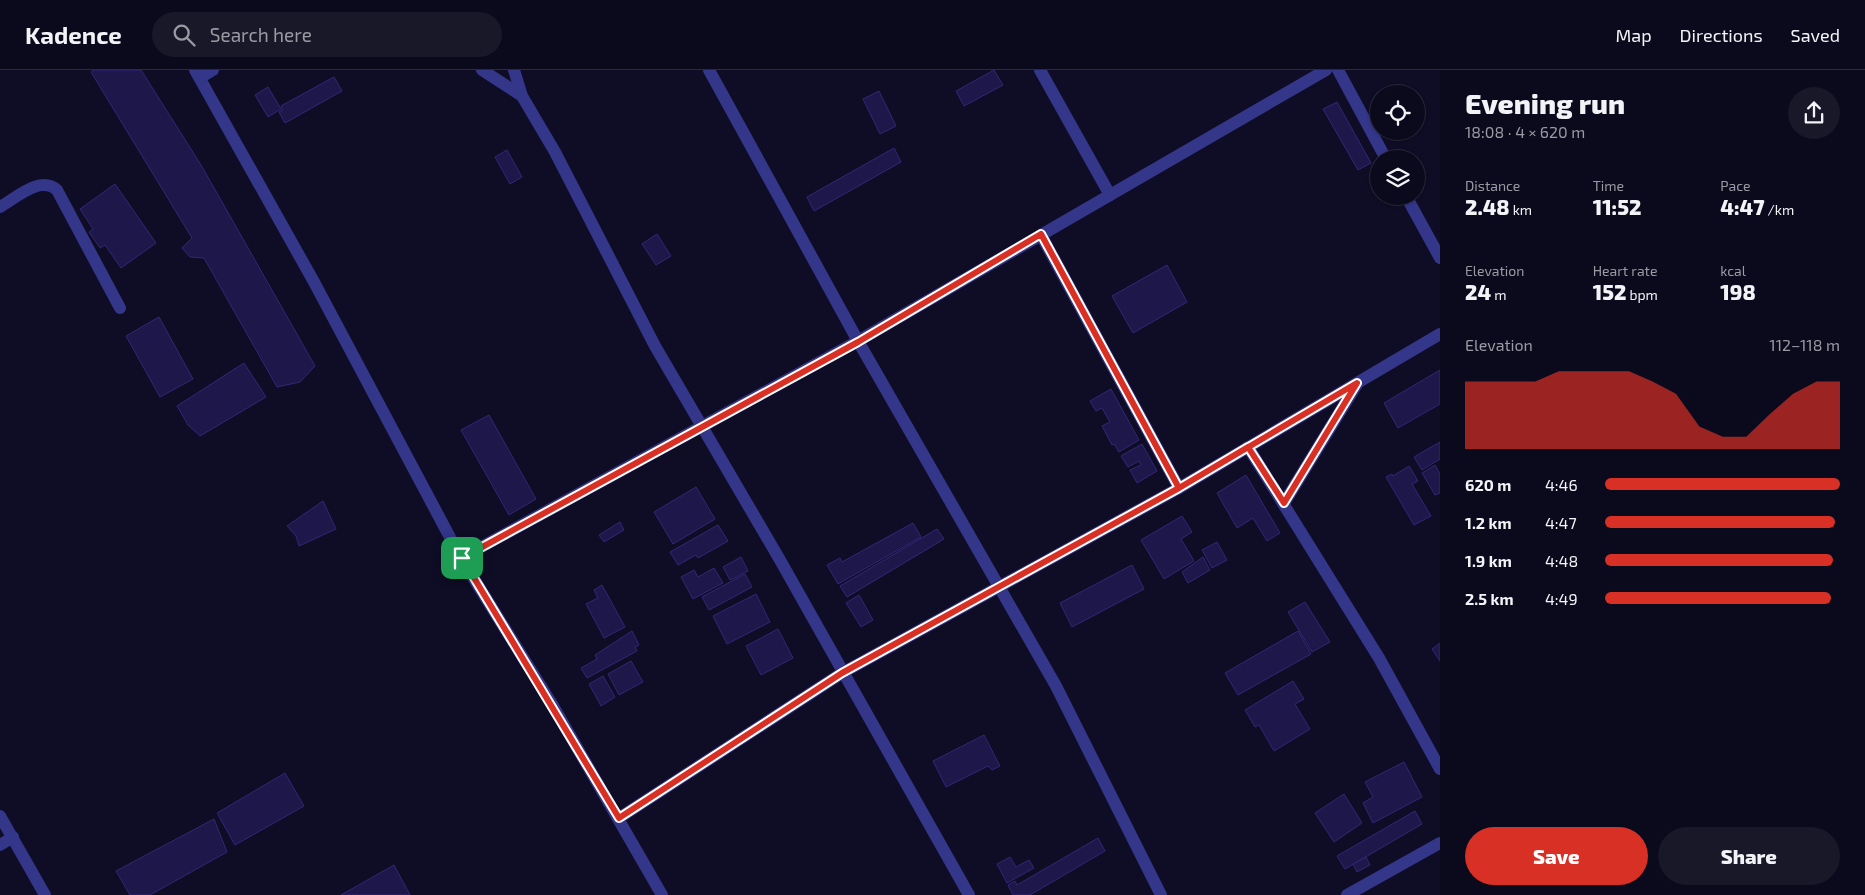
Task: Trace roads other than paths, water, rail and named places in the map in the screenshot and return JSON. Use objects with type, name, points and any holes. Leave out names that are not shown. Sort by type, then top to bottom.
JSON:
[{"type":"street","points":[[213,70],[197,74],[314,282],[462,558],[619,818],[662,895]]},
{"type":"street","points":[[482,70],[522,96]]},
{"type":"street","points":[[514,70],[522,96],[555,152],[655,346],[700,427],[780,560],[842,673],[969,895]]},
{"type":"street","points":[[709,70],[858,342],[1001,587],[1056,686],[1161,895]]},
{"type":"street","points":[[1040,70],[1110,195]]},
{"type":"street","points":[[462,558],[858,342],[1326,70]]},
{"type":"street","points":[[1338,70],[1381,150]]},
{"type":"street","points":[[0,207],[42,184],[51,185],[57,190],[120,308]]},
{"type":"street","points":[[1411,205],[1440,258]]},
{"type":"street","points":[[1041,234],[1179,488]]},
{"type":"street","points":[[619,818],[842,673],[1179,488],[1440,334]]},
{"type":"street","points":[[1284,503],[1357,383]]},
{"type":"street","points":[[1248,447],[1379,658],[1440,769]]},
{"type":"street","points":[[0,816],[45,895]]},
{"type":"street","points":[[0,845],[12,837]]},
{"type":"street","points":[[1347,895],[1440,842]]}]
